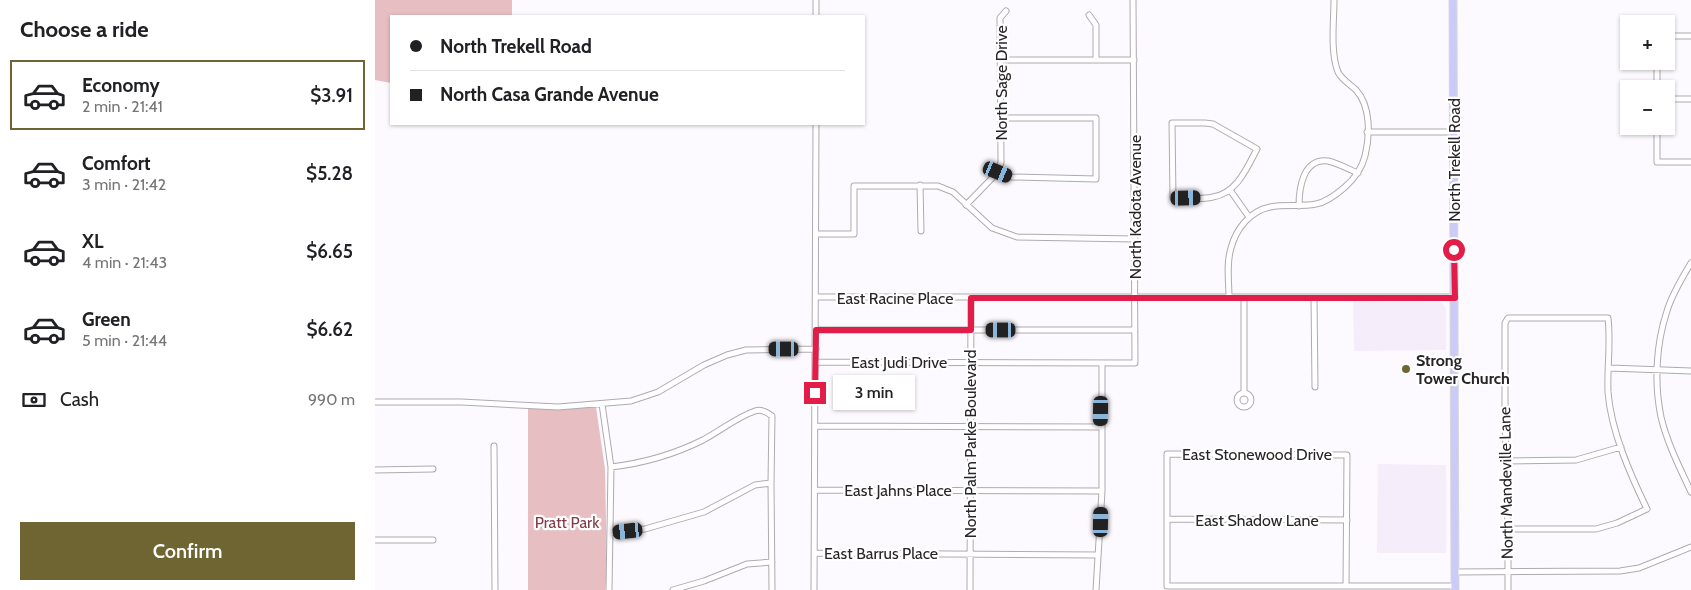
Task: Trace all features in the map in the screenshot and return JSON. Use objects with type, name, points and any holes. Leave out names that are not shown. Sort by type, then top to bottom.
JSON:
[{"type":"main road","name":"North Trekell Road","points":[[1453,0],[1455,588]]},
{"type":"street","points":[[816,0],[816,15]]},
{"type":"street","name":"North Kadota Avenue","points":[[1102,364],[1135,363],[1133,0]]},
{"type":"street","points":[[1229,297],[1230,250],[1235,236],[1249,217],[1262,209],[1272,206],[1317,204],[1335,196],[1358,173],[1365,156],[1367,110],[1358,92],[1338,74],[1334,58],[1334,0]]},
{"type":"street","name":"North Sage Drive","points":[[998,172],[1001,162],[1000,18],[1006,11]]},
{"type":"street","points":[[1089,15],[1095,25],[1096,60]]},
{"type":"street","points":[[1675,36],[1691,36]]},
{"type":"street","points":[[1000,60],[1134,60]]},
{"type":"street","points":[[1675,99],[1691,99]]},
{"type":"street","points":[[966,205],[998,172],[1012,177],[1096,179],[1096,118],[1001,118]]},
{"type":"street","points":[[1205,122],[1213,124],[1257,149],[1243,175],[1230,190],[1213,198],[1173,198],[1172,123],[1205,122]]},
{"type":"street","points":[[815,590],[816,125]]},
{"type":"street","points":[[1367,132],[1454,132]]},
{"type":"street","points":[[1657,135],[1657,162],[1691,162]]},
{"type":"street","points":[[1299,206],[1301,181],[1310,166],[1317,162],[1326,161],[1358,173]]},
{"type":"street","points":[[816,234],[854,234],[854,186],[920,185],[938,186],[953,192],[992,228],[1017,237],[1135,239]]},
{"type":"street","points":[[920,185],[921,231]]},
{"type":"street","points":[[1230,190],[1249,217]]},
{"type":"street","points":[[1691,263],[1677,285],[1667,310],[1659,343],[1658,370],[1658,395],[1661,418],[1669,442],[1691,492]]},
{"type":"street","name":"East Racine Place","points":[[816,297],[1455,298]]},
{"type":"street","name":"North Palm Parke Boulevard","points":[[970,590],[971,298]]},
{"type":"street","points":[[1244,298],[1245,393]]},
{"type":"street","points":[[1314,298],[1315,386]]},
{"type":"street","name":"North Mandeville Lane","points":[[1508,590],[1505,323],[1508,318],[1608,318],[1609,368]]},
{"type":"street","points":[[816,330],[1135,330]]},
{"type":"street","points":[[375,402],[461,402],[558,407],[631,402],[658,392],[704,365],[727,355],[769,349],[816,349]]},
{"type":"street","name":"East Judi Drive","points":[[815,362],[1102,364]]},
{"type":"street","points":[[1096,590],[1102,491],[1102,364]]},
{"type":"street","points":[[1508,529],[1596,529],[1617,523],[1647,509],[1621,447],[1608,392],[1609,368],[1691,371]]},
{"type":"street","points":[[602,404],[611,467],[609,590]]},
{"type":"street","points":[[611,467],[638,464],[671,454],[703,440],[757,410],[767,412],[772,416],[772,590]]},
{"type":"street","points":[[815,426],[1101,427]]},
{"type":"street","points":[[494,446],[495,590]]},
{"type":"street","points":[[1506,461],[1576,460],[1621,447]]},
{"type":"street","name":"East Stonewood Drive","points":[[1167,519],[1167,454],[1347,454],[1347,520]]},
{"type":"street","points":[[375,470],[433,469]]},
{"type":"street","points":[[610,533],[645,529],[703,512],[755,485],[771,483]]},
{"type":"street","name":"East Jahns Place","points":[[815,490],[1102,491]]},
{"type":"street","points":[[1167,519],[1167,586],[1455,588]]},
{"type":"street","name":"East Shadow Lane","points":[[1167,519],[1347,520]]},
{"type":"street","points":[[1346,586],[1347,520]]},
{"type":"street","points":[[375,540],[433,540]]},
{"type":"street","points":[[1455,572],[1620,571],[1639,568],[1691,547]]},
{"type":"street","name":"East Barrus Place","points":[[814,553],[970,553],[1097,556]]},
{"type":"street","points":[[673,590],[704,581],[747,564],[772,562]]},
{"type":"shaded area","points":[[1353,301],[1439,302],[1443,304],[1446,308],[1446,350],[1354,351]]},
{"type":"shaded area","points":[[1378,464],[1446,465],[1446,553],[1377,553]]},
{"type":"green space","points":[[375,0],[512,0],[512,15],[390,15],[390,83],[375,80]]},
{"type":"green space","name":"Pratt Park","points":[[528,407],[596,407],[605,469],[607,576],[605,590],[528,590]]},
{"type":"place","name":"Strong Tower Church","points":[[1406,369]]},
{"type":"route","points":[[815,393],[816,330],[971,330],[971,298],[1455,298],[1454,250]]}]
